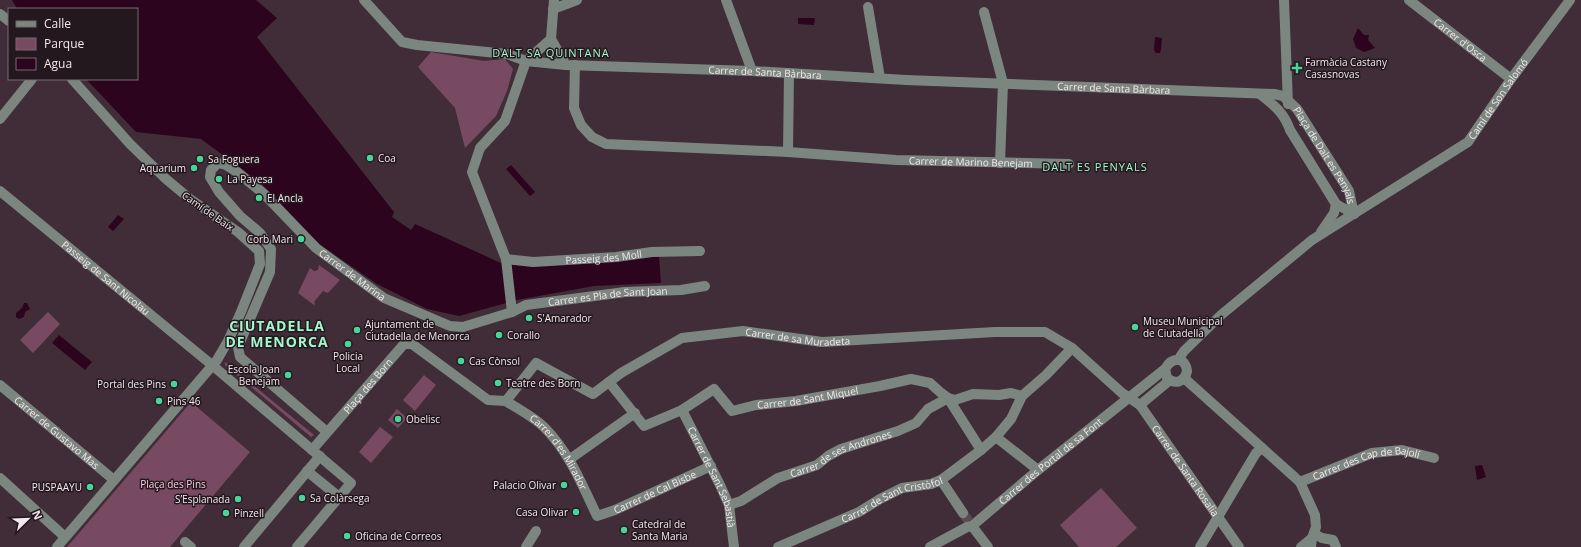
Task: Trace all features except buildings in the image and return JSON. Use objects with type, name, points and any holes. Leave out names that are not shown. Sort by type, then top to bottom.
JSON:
[{"type":"street","name":"Carrer de Santa Bàrbara","points":[[364,0],[402,42],[416,45],[506,54],[526,60],[570,65],[752,71],[880,78],[1225,92]]},
{"type":"street","points":[[570,65],[551,38],[554,5],[577,0]]},
{"type":"street","points":[[726,0],[752,71]]},
{"type":"street","points":[[1284,0],[1288,101]]},
{"type":"street","name":"Carrer d'Osca","points":[[1409,0],[1511,79]]},
{"type":"street","name":"Camí de Son Salomó","points":[[1368,205],[1468,142],[1511,79],[1570,0]]},
{"type":"street","points":[[868,6],[880,78]]},
{"type":"street","points":[[984,12],[1003,83],[1000,163]]},
{"type":"street","points":[[0,14],[8,20]]},
{"type":"street","points":[[511,306],[507,262],[472,172],[480,148],[505,122],[526,60],[551,38]]},
{"type":"street","name":"Carrer de Marino Benejam","points":[[570,65],[574,108],[581,125],[592,137],[606,144],[788,152],[896,160],[1069,164]]},
{"type":"street","points":[[788,152],[789,73]]},
{"type":"street","points":[[0,119],[31,80]]},
{"type":"street","name":"Camí de Baix","points":[[73,80],[130,144],[166,179],[190,199],[238,232],[260,250],[260,264],[241,312],[228,341],[212,365]]},
{"type":"street","name":"Plaça de Dalt es Penyals","points":[[1225,92],[1261,95],[1274,94],[1283,96],[1296,109],[1348,190],[1354,214]]},
{"type":"street","name":"Plaça de Dalt es Penyals","points":[[1261,95],[1275,106],[1286,118],[1290,130],[1336,204],[1354,214]]},
{"type":"street","name":"Plaça de Dalt es Penyals","points":[[1286,118],[1288,101]]},
{"type":"street","name":"Carrer de Marina","points":[[327,432],[240,357],[238,347],[270,272],[271,249],[260,233],[240,216],[219,192],[210,177],[211,170],[218,163],[226,165],[237,172],[264,194],[316,248],[384,298],[450,326],[463,327],[511,306]]},
{"type":"street","name":"Passeig de Sant Nicolau","points":[[0,191],[212,365]]},
{"type":"street","name":"Plaça de Dalt es Penyals","points":[[1315,238],[1334,213],[1336,204]]},
{"type":"street","name":"Plaça de Dalt es Penyals","points":[[1315,238],[1368,205]]},
{"type":"street","points":[[1178,360],[1184,351],[1221,315],[1315,238]]},
{"type":"street","name":"Passeig des Moll","points":[[507,262],[616,257],[652,252],[700,251]]},
{"type":"street","name":"Carrer es Pla de Sant Joan","points":[[511,306],[625,292],[681,290],[704,286]]},
{"type":"street","name":"Carrer de sa Muradeta","points":[[506,402],[536,363],[593,394],[621,373],[682,338],[743,331],[822,342],[995,332],[1045,332],[1072,348],[1122,393],[1129,397]]},
{"type":"street","name":"Plaça des Born","points":[[244,547],[307,471],[327,432],[404,344],[412,344],[420,349],[488,400],[506,402]]},
{"type":"street","points":[[948,398],[955,400],[973,394],[1000,395],[1010,393],[1022,396],[1046,375],[1072,348]]},
{"type":"street","points":[[1178,360],[1182,362],[1187,371],[1184,378],[1178,382],[1170,380],[1166,375],[1165,369],[1171,361],[1178,360]]},
{"type":"street","points":[[57,547],[212,365],[352,483],[297,547]]},
{"type":"street","name":"Carrer des Portal de sa Font","points":[[930,547],[967,527],[972,526],[1038,470],[1165,369]]},
{"type":"street","points":[[1184,378],[1300,482],[1315,515],[1316,527],[1312,540]]},
{"type":"street","name":"Carrer de Sant Miquel","points":[[682,410],[714,389],[732,411],[756,405],[796,401],[911,379],[930,382],[948,398]]},
{"type":"street","points":[[1140,405],[1170,380]]},
{"type":"street","points":[[609,382],[644,426],[682,410]]},
{"type":"street","name":"Carrer de Gustavo Mas","points":[[0,385],[114,480]]},
{"type":"street","name":"Carrer de Sant Cristòfol","points":[[778,547],[859,512],[902,488],[931,484],[941,480],[996,437],[1011,419],[1022,396]]},
{"type":"street","name":"Carrer de Santa Rosalia","points":[[1129,397],[1140,405],[1239,547]]},
{"type":"street","points":[[948,398],[981,450]]},
{"type":"street","name":"Carrer de ses Andrones","points":[[728,505],[740,501],[778,478],[816,465],[841,449],[898,432],[916,423],[928,409],[948,398]]},
{"type":"street","name":"Carrer d'es Mirador","points":[[506,402],[543,426],[570,459],[597,516]]},
{"type":"street","name":"Carrer de Sant Sebastià","points":[[682,410],[728,505],[734,547]]},
{"type":"street","points":[[570,459],[634,413]]},
{"type":"street","points":[[996,437],[1038,470]]},
{"type":"street","points":[[1200,547],[1256,453],[1262,448]]},
{"type":"street","name":"Carrer des Cap de Bajolí","points":[[1300,482],[1372,453],[1402,450],[1434,458]]},
{"type":"street","name":"Carrer de Cal Bisbe","points":[[597,516],[615,510],[710,466]]},
{"type":"street","points":[[307,471],[339,497]]},
{"type":"street","points":[[0,478],[65,537]]},
{"type":"street","points":[[941,480],[963,513]]},
{"type":"street","points":[[972,526],[988,547]]},
{"type":"street","points":[[526,547],[536,531]]},
{"type":"street","points":[[1300,547],[1312,540],[1322,538],[1333,540],[1336,547]]},
{"type":"green space","points":[[431,52],[484,61],[505,59],[513,69],[507,91],[496,116],[465,148],[455,108],[418,67]]},
{"type":"green space","points":[[319,265],[340,280],[328,293],[323,291],[314,302],[314,305],[298,293],[310,268],[314,271],[318,270]]},
{"type":"green space","points":[[48,312],[60,324],[33,353],[20,340]]},
{"type":"green space","points":[[225,362],[314,435],[311,437],[225,365]]},
{"type":"green space","points":[[424,375],[436,385],[415,411],[403,400]]},
{"type":"green space","name":"Plaça des Pins","points":[[191,402],[250,452],[170,547],[67,547]]},
{"type":"green space","points":[[397,409],[407,418],[398,428],[388,420]]},
{"type":"green space","points":[[380,427],[393,437],[371,463],[359,452]]},
{"type":"green space","points":[[1101,488],[1137,528],[1116,547],[1079,547],[1060,525]]},
{"type":"water","points":[[12,0],[256,0],[277,18],[257,37],[394,212],[392,217],[411,230],[415,224],[501,263],[513,265],[543,265],[659,256],[661,283],[594,286],[517,300],[459,316],[427,309],[377,284],[319,244],[262,184],[201,139],[136,132],[87,80],[138,80],[138,8],[16,8]]},
{"type":"water","points":[[798,18],[815,18],[814,25],[798,24]]},
{"type":"water","points":[[1358,28],[1364,35],[1369,35],[1368,40],[1375,48],[1364,52],[1356,48],[1353,39]]},
{"type":"water","points":[[1155,37],[1162,38],[1160,53],[1156,53],[1154,50]]},
{"type":"water","points":[[511,165],[535,192],[530,196],[506,169]]},
{"type":"water","points":[[118,215],[124,219],[113,231],[108,227]]},
{"type":"water","points":[[24,303],[27,303],[30,309],[25,312],[24,317],[19,319],[16,317],[16,313],[22,308]]},
{"type":"water","points":[[59,335],[92,362],[85,370],[52,343]]},
{"type":"water","points":[[1482,465],[1486,477],[1477,480],[1475,466]]},
{"type":"tunnel","points":[[963,513],[972,526]]},
{"type":"place","name":"Farmàcia Castany Casasnovas","points":[[1297,68]]},
{"type":"place","name":"Coa","points":[[370,158]]},
{"type":"place","name":"Sa Foguera","points":[[200,159]]},
{"type":"place","name":"Aquarium","points":[[194,168]]},
{"type":"place","name":"La Payesa","points":[[219,179]]},
{"type":"place","name":"El Ancla","points":[[259,198]]},
{"type":"place","name":"Corb Mari","points":[[301,239]]},
{"type":"place","name":"S'Amarador","points":[[529,318]]},
{"type":"place","name":"Museu Municipal de Ciutadella","points":[[1135,327]]},
{"type":"place","name":"Ajuntament de Ciutadella de Menorca","points":[[357,330]]},
{"type":"place","name":"Corallo","points":[[499,335]]},
{"type":"place","name":"Policia Local","points":[[348,344]]},
{"type":"place","name":"Cas Cònsol","points":[[461,361]]},
{"type":"place","name":"Escola Joan Benejam","points":[[288,375]]},
{"type":"place","name":"Teatre des Born","points":[[498,383]]},
{"type":"place","name":"Portal des Pins","points":[[174,384]]},
{"type":"place","name":"Pins 46","points":[[159,401]]},
{"type":"place","name":"Obelisc","points":[[398,419]]},
{"type":"place","name":"Palacio Olivar","points":[[564,485]]},
{"type":"place","name":"PUSPAAYU","points":[[90,487]]},
{"type":"place","name":"Sa Colàrsega","points":[[302,498]]},
{"type":"place","name":"S’Esplanada","points":[[238,499]]},
{"type":"place","name":"Casa Olivar","points":[[576,512]]},
{"type":"place","name":"Pinzell","points":[[226,513]]},
{"type":"place","name":"Catedral de Santa Maria","points":[[624,530]]},
{"type":"place","name":"Oficina de Correos","points":[[347,536]]},
{"type":"district","name":"DALT SA QUINTANA","points":[[551,52]]},
{"type":"district","name":"DALT ES PENYALS","points":[[1095,166]]},
{"type":"district","name":"CIUTADELLA DE MENORCA","points":[[277,334]]}]
